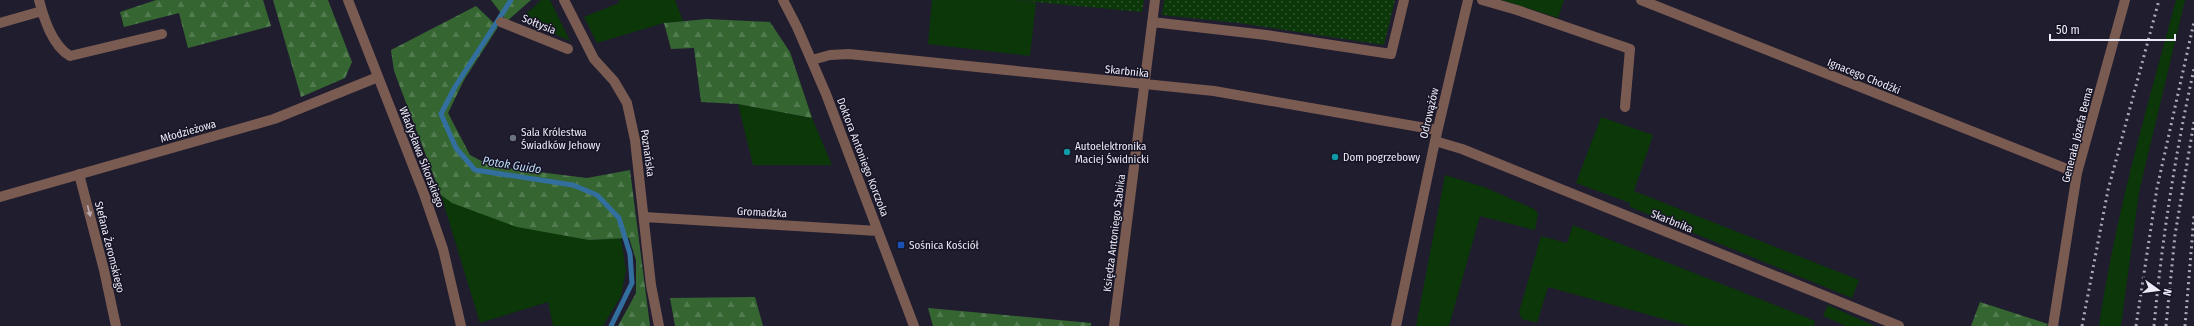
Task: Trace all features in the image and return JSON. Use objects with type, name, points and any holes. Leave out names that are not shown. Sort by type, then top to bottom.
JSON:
[{"type":"street","points":[[39,0],[45,22],[62,51],[70,56],[162,34]]},
{"type":"street","name":"Władysława Sikorskiego","points":[[348,0],[424,194],[443,249],[461,326]]},
{"type":"street","name":"Poznańska","points":[[564,0],[594,60],[614,81],[627,103],[635,140],[650,285],[659,326]]},
{"type":"street","name":"Doktora Antoniego Korczoka","points":[[782,0],[812,60],[914,326]]},
{"type":"street","name":"Księdza Antoniego Stabika","points":[[1114,326],[1155,0]]},
{"type":"street","points":[[1152,22],[1266,35],[1391,54],[1404,0]]},
{"type":"street","name":"Odrowążów","points":[[1396,326],[1437,130],[1468,0]]},
{"type":"street","points":[[1482,0],[1517,10],[1630,48],[1625,107]]},
{"type":"street","name":"Ignacego Chodźki","points":[[1641,0],[2077,174]]},
{"type":"street","name":"Generała Józefa Bema","points":[[2053,326],[2077,174],[2125,0]]},
{"type":"street","points":[[0,23],[42,11]]},
{"type":"street","name":"Sołtysia","points":[[501,22],[568,48]]},
{"type":"street","name":"Skarbnika","points":[[812,60],[830,55],[849,54],[1222,93],[1437,130]]},
{"type":"street","name":"Młodzieżowa","points":[[0,197],[274,119],[378,77]]},
{"type":"street","name":"Skarbnika","points":[[1435,141],[1462,149],[1899,326]]},
{"type":"street","name":"Stefana Żeromskiego","points":[[79,174],[104,270],[116,326]]},
{"type":"street","name":"Gromadzka","points":[[644,217],[878,231]]},
{"type":"green space","points":[[156,0],[263,0],[271,26],[188,48],[179,13],[124,27],[120,12]]},
{"type":"green space","points":[[273,0],[328,0],[352,62],[345,78],[301,97]]},
{"type":"green space","points":[[491,0],[531,0],[507,21]]},
{"type":"green space","points":[[541,0],[550,0],[570,41],[521,19]]},
{"type":"green space","points":[[619,0],[675,0],[683,21],[664,23],[597,43],[584,17],[619,3]]},
{"type":"green space","points":[[932,0],[1014,0],[1036,3],[1030,56],[928,44]]},
{"type":"green space","points":[[1014,0],[1144,0],[1142,12]]},
{"type":"green space","points":[[1164,0],[1395,0],[1384,45],[1239,23],[1162,15]]},
{"type":"green space","points":[[1502,0],[1564,0],[1558,18]]},
{"type":"green space","points":[[2176,0],[2185,0],[2139,192],[2121,326],[2099,326],[2123,203],[2143,121]]},
{"type":"green space","points":[[476,6],[498,27],[464,80],[448,113],[470,155],[491,166],[587,178],[630,170],[650,326],[618,326],[636,293],[636,260],[629,238],[589,240],[517,227],[452,203],[441,195],[394,71],[391,50]]},
{"type":"green space","points":[[707,19],[770,22],[790,52],[812,118],[738,104],[701,102],[694,48],[671,49],[664,23]]},
{"type":"green space","points":[[738,104],[812,118],[832,165],[753,165]]},
{"type":"green space","points":[[1601,117],[1653,135],[1634,191],[1859,280],[1852,298],[1630,207],[1630,203],[1576,183]]},
{"type":"green space","points":[[1445,175],[1484,187],[1534,209],[1538,213],[1535,230],[1480,216],[1449,326],[1416,326]]},
{"type":"green space","points":[[441,195],[453,203],[589,240],[621,238],[626,270],[621,296],[603,326],[553,326],[548,302],[480,323]]},
{"type":"green space","points":[[1573,225],[1815,321],[1814,326],[1689,326],[1548,287],[1537,323],[1522,319],[1519,312],[1541,236],[1567,243]]},
{"type":"green space","points":[[755,297],[763,326],[675,326],[670,298]]},
{"type":"green space","points":[[1980,302],[2048,324],[2047,326],[1971,326]]},
{"type":"green space","points":[[1828,305],[1875,326],[1846,326],[1823,316]]},
{"type":"green space","points":[[928,308],[1091,323],[1091,326],[933,326]]},
{"type":"waterway","name":"Potok Guido","points":[[511,0],[455,87],[441,114],[456,148],[475,170],[573,185],[597,195],[619,218],[630,254],[632,283],[611,326]]},
{"type":"railway","points":[[2082,326],[2108,190],[2159,0]]},
{"type":"railway","points":[[2136,326],[2157,188],[2194,22]]},
{"type":"railway","points":[[2154,326],[2170,197],[2194,69]]},
{"type":"railway","points":[[2166,326],[2175,235],[2194,122]]},
{"type":"railway","points":[[2185,326],[2194,216]]},
{"type":"place","name":"Sala Królestwa Świadków Jehowy","points":[[513,138]]},
{"type":"place","name":"Autoelektronika Maciej Świdnicki","points":[[1067,152]]},
{"type":"place","name":"Dom pogrzebowy","points":[[1335,157]]},
{"type":"place","name":"Sośnica Kościół","points":[[901,245]]}]
